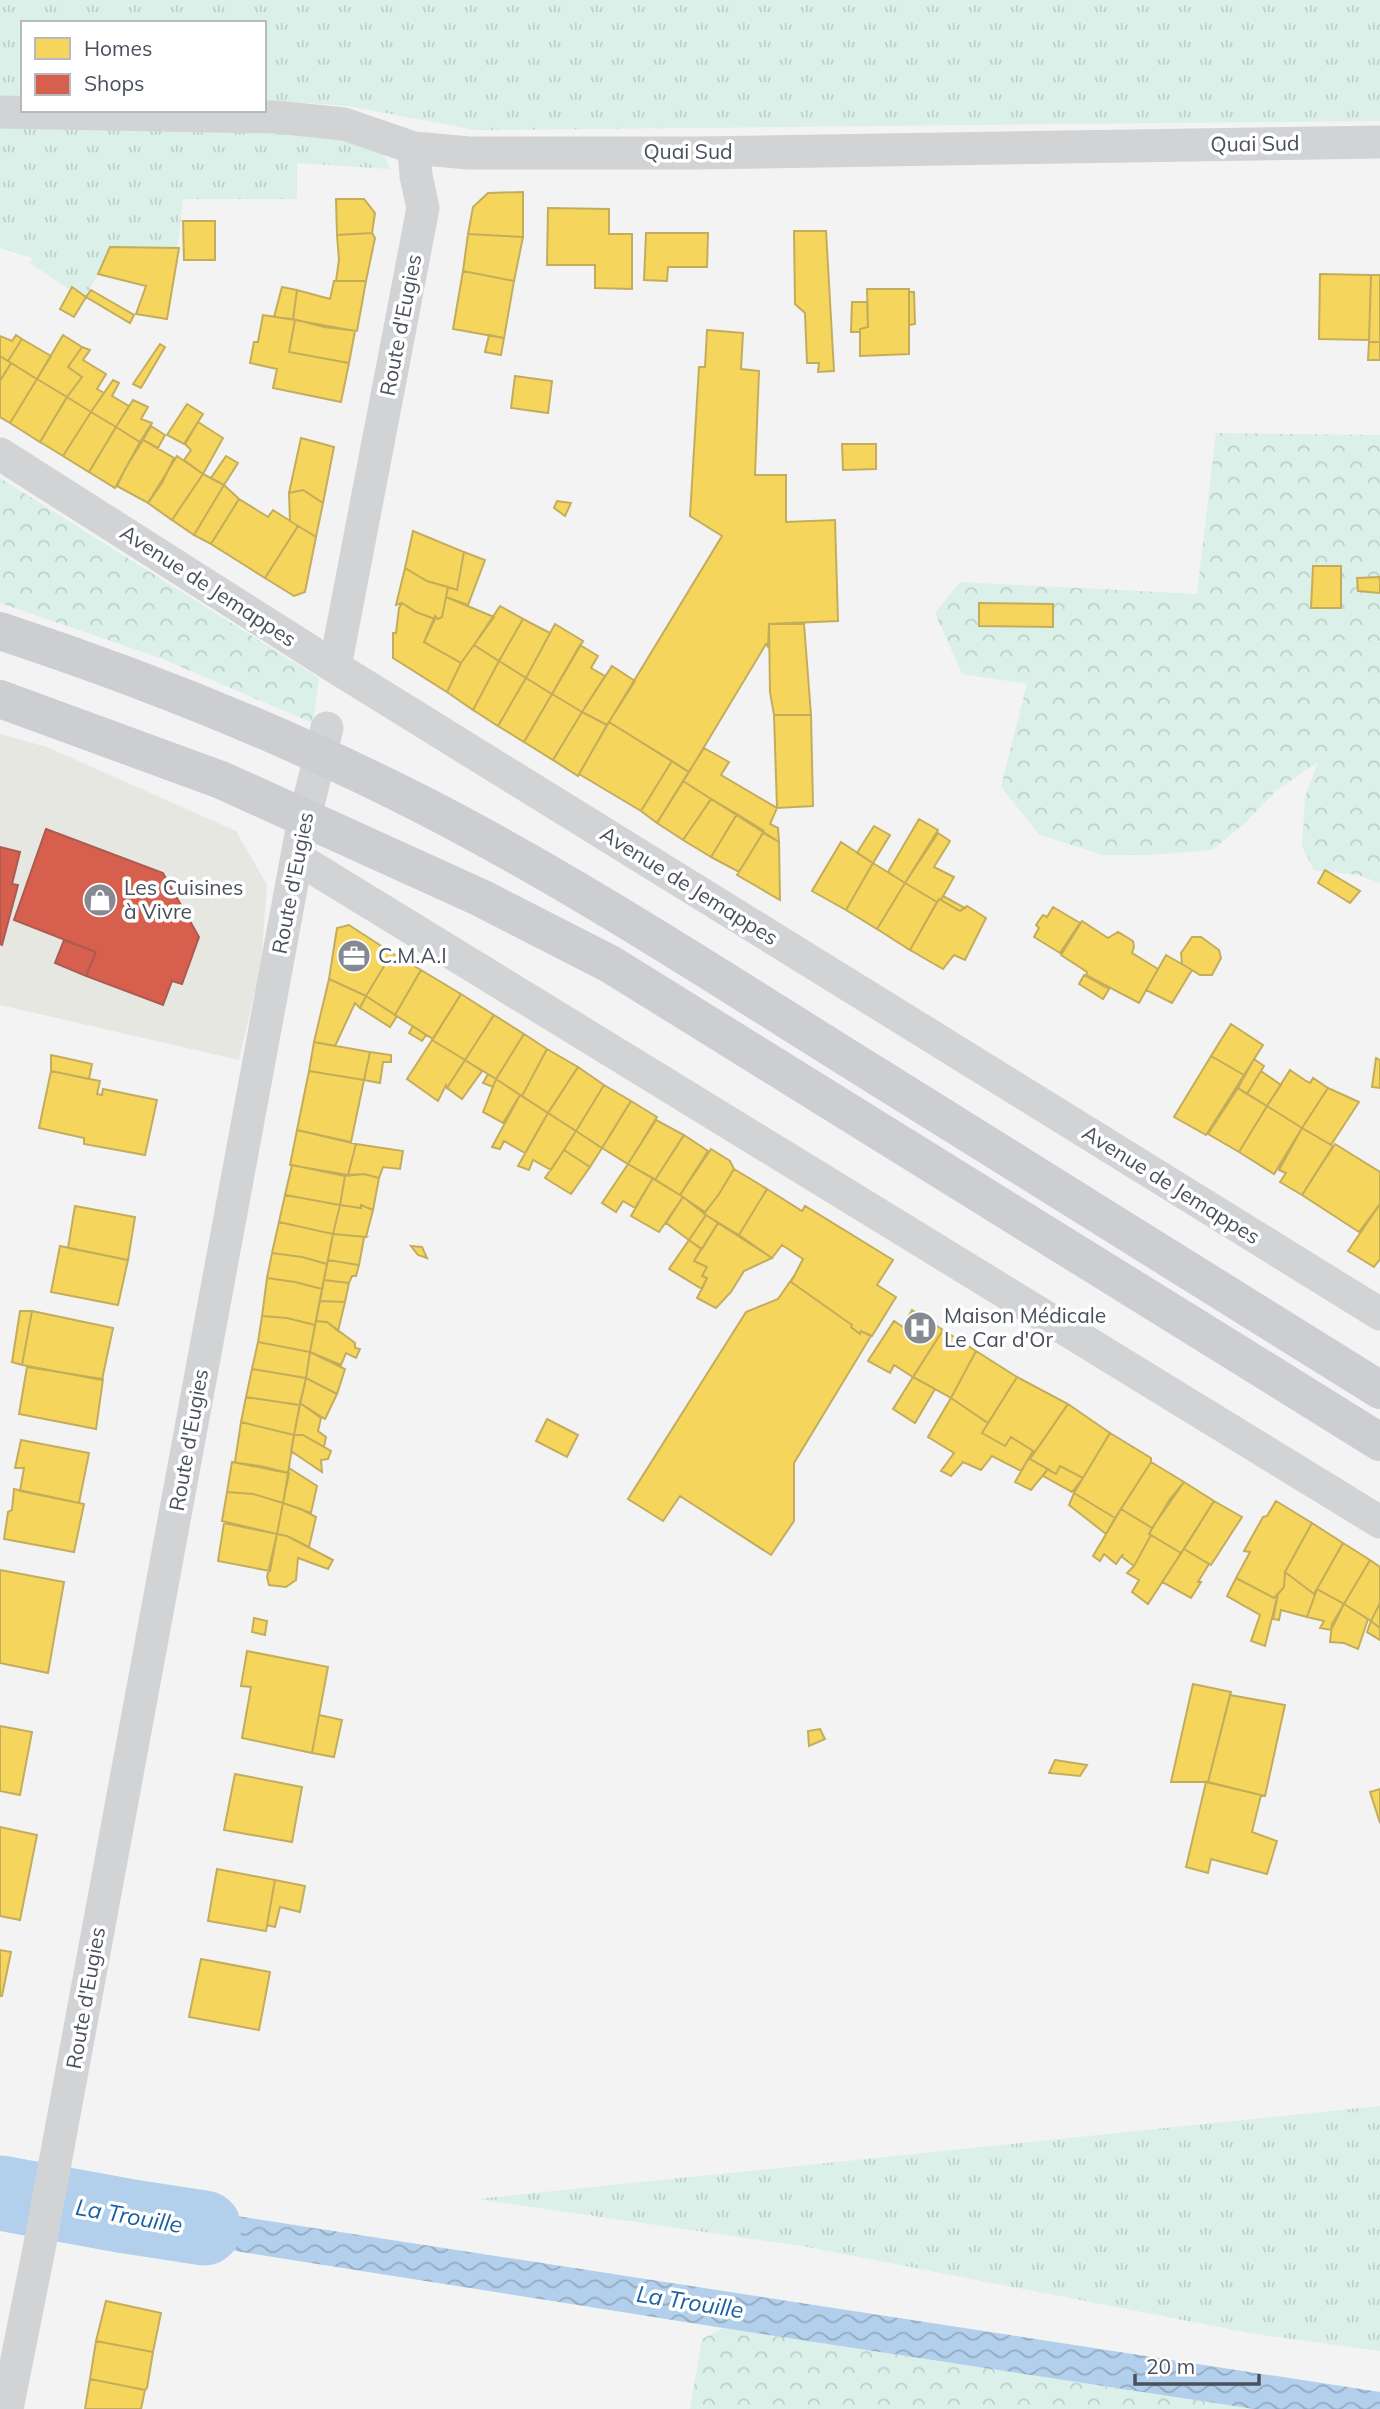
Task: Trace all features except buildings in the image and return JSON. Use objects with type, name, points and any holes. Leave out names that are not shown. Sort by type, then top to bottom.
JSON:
[{"type":"main road","points":[[0,631],[324,742],[427,807],[536,867],[675,951],[1380,1391]]},
{"type":"main road","points":[[0,699],[221,780],[481,898],[610,964],[1380,1442]]},
{"type":"street","name":"Quai Sud","points":[[0,112],[276,117],[344,124],[414,148],[469,153],[694,153],[1380,142]]},
{"type":"street","name":"Route d'Eugies","points":[[335,667],[423,208],[416,176],[414,148]]},
{"type":"street","name":"Avenue de Jemappes","points":[[0,454],[335,667],[1380,1314]]},
{"type":"street","name":"Route d'Eugies","points":[[7,2409],[40,2244],[297,858],[324,742]]},
{"type":"street","points":[[297,858],[1380,1522]]},
{"type":"shaded area","points":[[0,734],[47,747],[236,831],[267,885],[261,966],[239,1060],[0,1005]]},
{"type":"green space","points":[[0,0],[1380,0],[1380,121],[476,130],[348,106],[266,100],[266,21],[21,21],[21,99],[0,98]]},
{"type":"green space","points":[[0,127],[344,132],[383,152],[390,169],[297,163],[297,199],[183,199],[177,253],[112,249],[84,299],[30,263],[33,258],[0,248]]},
{"type":"green space","points":[[1216,433],[1380,435],[1380,883],[1358,875],[1314,870],[1302,846],[1305,797],[1318,762],[1277,790],[1245,823],[1212,850],[1152,855],[1103,855],[1040,835],[1001,787],[1027,684],[962,674],[935,613],[960,582],[1197,594]]},
{"type":"green space","points":[[0,478],[319,678],[313,723],[160,658],[0,603]]},
{"type":"green space","points":[[1380,2106],[1380,2351],[1255,2334],[802,2246],[477,2199]]},
{"type":"green space","points":[[723,2328],[1254,2409],[690,2409],[702,2339]]},
{"type":"water","points":[[106,2196],[1380,2392],[1380,2409],[1254,2409],[96,2229]]},
{"type":"waterway","name":"La Trouille","points":[[0,2193],[204,2228]]},
{"type":"place","name":"Les Cuisines à Vivre","points":[[100,900]]},
{"type":"place","name":"C.M.A.I","points":[[354,956]]},
{"type":"place","name":"Maison Médicale Le Car d'Or","points":[[920,1328]]}]
